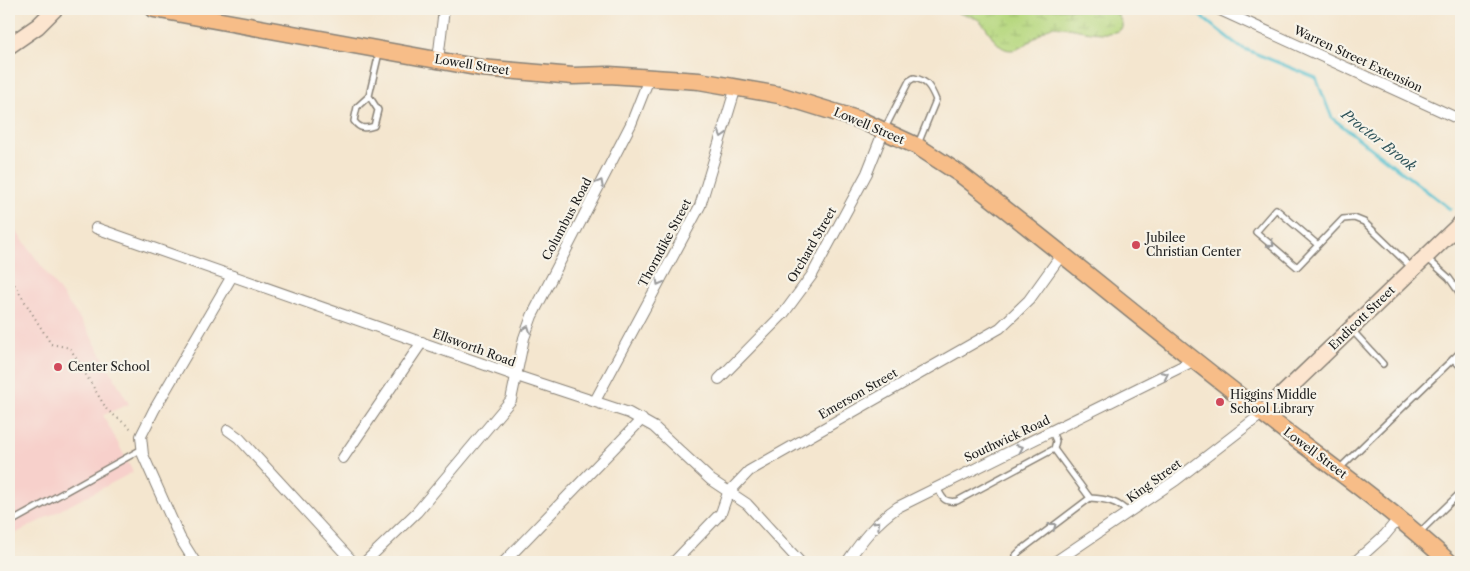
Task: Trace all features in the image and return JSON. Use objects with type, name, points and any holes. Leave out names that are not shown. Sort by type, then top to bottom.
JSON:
[{"type":"main road","name":"Lowell Street","points":[[154,9],[380,50],[518,72],[573,76],[650,76],[736,87],[821,106],[884,130],[917,146],[960,174],[1263,414],[1399,518],[1449,562]]},
{"type":"street","points":[[9,46],[38,26],[56,9]]},
{"type":"street","points":[[438,60],[444,9]]},
{"type":"street","name":"Warren Street Extension","points":[[1218,9],[1461,120]]},
{"type":"street","name":"Columbus Road","points":[[365,562],[416,512],[511,400],[524,338],[532,316],[631,124],[650,76]]},
{"type":"street","name":"Thorndike Street","points":[[595,401],[700,206],[736,87]]},
{"type":"street","name":"Orchard Street","points":[[719,380],[784,313],[812,275],[867,173],[884,130]]},
{"type":"street","name":"Endicott Street","points":[[1263,414],[1461,223]]},
{"type":"street","name":"Ellsworth Road","points":[[96,228],[642,419],[654,426],[711,480],[755,512],[800,562]]},
{"type":"street","name":"Emerson Street","points":[[674,562],[721,513],[728,493],[749,472],[1009,322],[1029,300],[1062,254]]},
{"type":"street","points":[[195,562],[180,538],[142,449],[141,436],[154,410],[232,276]]},
{"type":"street","points":[[343,458],[422,342]]},
{"type":"street","name":"Southwick Road","points":[[847,562],[879,522],[898,507],[1195,360]]},
{"type":"street","name":"King Street","points":[[1055,562],[1129,514],[1206,459],[1263,414]]},
{"type":"street","points":[[504,562],[642,419]]},
{"type":"street","points":[[228,430],[239,438],[353,562]]},
{"type":"street","points":[[1355,562],[1385,535],[1399,518]]},
{"type":"lane","points":[[369,96],[378,110],[374,126],[358,127],[354,122],[357,107],[369,96],[380,50]]},
{"type":"lane","points":[[884,130],[909,81],[914,78],[923,80],[931,88],[936,100],[917,146]]},
{"type":"lane","points":[[1318,245],[1276,209],[1256,232],[1297,267],[1343,219],[1354,218],[1364,222],[1413,269]]},
{"type":"lane","points":[[1425,257],[1449,278],[1461,295]]},
{"type":"lane","points":[[1351,329],[1383,364]]},
{"type":"lane","points":[[1338,470],[1461,351]]},
{"type":"lane","points":[[1453,359],[1461,367]]},
{"type":"lane","points":[[936,487],[944,500],[949,502],[957,501],[1054,449],[1056,441],[1052,432]]},
{"type":"lane","points":[[9,523],[142,449]]},
{"type":"lane","points":[[1054,449],[1090,498]]},
{"type":"lane","points":[[1418,534],[1461,492]]},
{"type":"lane","points":[[1016,562],[1016,555],[1090,498],[1106,499],[1120,504],[1129,514]]},
{"type":"lane","points":[[854,553],[860,562]]},
{"type":"path","points":[[9,276],[51,344],[70,348],[106,410],[141,436]]},
{"type":"shaded area","name":"Center School","points":[[9,221],[87,329],[129,404],[103,415],[133,472],[9,537]]},
{"type":"green space","points":[[952,9],[1115,9],[1122,23],[1122,28],[1109,33],[1100,33],[1054,26],[1041,32],[1021,47],[1007,50],[997,43],[980,21]]},
{"type":"waterway","name":"Proctor Brook","points":[[1179,9],[1199,15],[1240,47],[1316,78],[1332,118],[1450,209]]},
{"type":"place","name":"Jubilee Christian Center","points":[[1136,245]]},
{"type":"place","name":"Center School","points":[[58,367]]},
{"type":"place","name":"Higgins Middle School Library","points":[[1220,402]]}]
